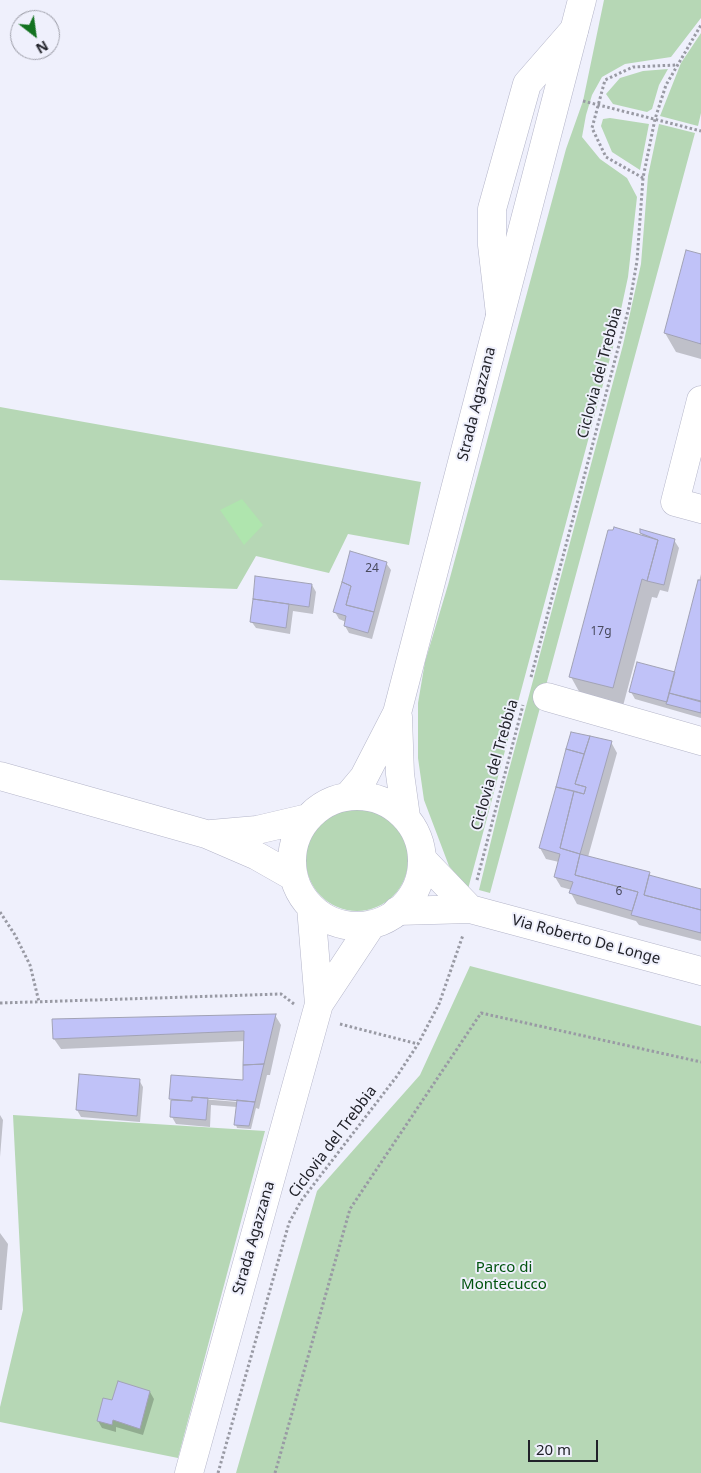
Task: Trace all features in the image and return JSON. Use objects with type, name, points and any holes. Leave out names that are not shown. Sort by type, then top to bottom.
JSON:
[{"type":"main road","name":"Strada Agazzana","points":[[348,796],[364,777],[397,713],[582,0]]},
{"type":"main road","points":[[701,400],[696,444],[675,502],[701,509]]},
{"type":"main road","points":[[534,694],[701,741]]},
{"type":"main road","points":[[397,713],[400,774],[406,817]]},
{"type":"main road","points":[[0,776],[206,834],[256,856],[294,877]]},
{"type":"main road","points":[[348,796],[369,796],[389,804],[406,817],[418,837],[422,859],[420,879],[411,897],[397,912],[372,924],[350,925],[329,920],[312,908],[301,894],[294,877],[292,856],[297,836],[308,818],[326,804],[348,796]]},
{"type":"main road","points":[[206,834],[257,830],[308,818]]},
{"type":"main road","points":[[422,859],[470,909]]},
{"type":"main road","points":[[312,908],[317,1011]]},
{"type":"main road","points":[[397,912],[470,909]]},
{"type":"main road","name":"Via Roberto De Longe","points":[[470,909],[701,971]]},
{"type":"main road","points":[[317,1011],[372,924]]},
{"type":"main road","name":"Strada Agazzana","points":[[189,1473],[317,1011]]},
{"type":"path","name":"Ciclovia del Trebbia","points":[[218,1473],[289,1223],[301,1201],[397,1076],[418,1044],[438,1004],[470,909],[486,840],[534,694],[629,307],[637,261],[643,178],[655,119],[666,85],[701,25]]},
{"type":"path","points":[[643,178],[606,157],[592,128],[598,105],[606,80],[633,67],[676,65]]},
{"type":"path","points":[[583,101],[701,131]]},
{"type":"path","points":[[0,912],[15,935],[30,965],[39,1002]]},
{"type":"path","points":[[0,1003],[281,994],[317,1011],[418,1044]]},
{"type":"path","points":[[275,1473],[350,1209],[481,1013],[701,1062]]},
{"type":"green space","points":[[604,0],[701,0],[701,18],[671,57],[625,64],[602,77],[592,95],[586,115],[582,137],[600,159],[627,178],[637,197],[628,277],[613,347],[468,889],[449,866],[424,800],[418,758],[418,703],[425,662],[448,585],[566,149],[583,101]]},
{"type":"green space","points":[[701,33],[701,113],[698,126],[660,116],[681,63]]},
{"type":"green space","points":[[668,69],[659,85],[652,109],[647,112],[613,104],[606,94],[620,78],[643,71]]},
{"type":"green space","points":[[610,118],[649,124],[640,170],[612,152],[601,126],[603,119]]},
{"type":"green space","points":[[659,124],[695,133],[490,893],[479,890],[502,796],[623,345],[641,264],[648,176]]},
{"type":"green space","points":[[0,407],[421,482],[409,545],[348,534],[329,573],[256,556],[237,589],[0,580]]},
{"type":"green space","points":[[357,809],[367,810],[386,817],[400,831],[407,850],[407,870],[400,889],[386,903],[367,910],[357,911],[347,910],[328,903],[314,889],[307,870],[306,860],[307,850],[314,831],[328,817],[347,810]]},
{"type":"green space","name":"Parco di Montecucco","points":[[470,966],[701,1026],[701,1473],[236,1473],[317,1191],[420,1075]]},
{"type":"green space","points":[[13,1115],[265,1131],[178,1458],[0,1422],[0,1407],[23,1310]]},
{"type":"shaded area","points":[[242,499],[263,525],[244,545],[220,510]]},
{"type":"building","points":[[686,250],[701,254],[701,344],[664,333]]},
{"type":"building","points":[[614,527],[658,540],[647,581],[642,579],[613,688],[569,677],[608,530],[613,530]]},
{"type":"building","points":[[640,529],[675,539],[664,585],[647,581],[658,540],[640,533]]},
{"type":"building","points":[[350,551],[387,562],[374,612],[346,605],[351,586],[342,582]]},
{"type":"building","points":[[255,576],[312,584],[309,607],[253,599]]},
{"type":"building","points":[[698,580],[701,580],[701,702],[669,693]]},
{"type":"building","points":[[342,582],[351,586],[346,605],[374,612],[368,633],[344,626],[346,616],[333,612]]},
{"type":"building","points":[[253,599],[289,604],[286,628],[250,622]]},
{"type":"building","points":[[637,662],[675,672],[667,702],[629,692]]},
{"type":"building","points":[[669,693],[701,701],[701,713],[666,704]]},
{"type":"building","points":[[571,732],[590,736],[584,754],[566,749]]},
{"type":"building","points":[[590,736],[612,741],[580,854],[560,848],[574,791],[584,794],[586,787],[575,784]]},
{"type":"building","points":[[566,749],[584,754],[575,784],[586,787],[584,794],[556,787]]},
{"type":"building","points":[[556,787],[574,791],[560,848],[580,854],[575,875],[638,892],[632,911],[569,893],[573,882],[554,877],[560,854],[539,848]]},
{"type":"building","points":[[580,854],[650,872],[644,895],[701,910],[701,933],[631,915],[638,892],[575,875]]},
{"type":"building","points":[[649,875],[701,889],[701,910],[644,895]]},
{"type":"building","points":[[276,1014],[264,1064],[243,1065],[244,1031],[53,1039],[52,1019]]},
{"type":"building","points":[[264,1064],[255,1102],[192,1097],[192,1101],[169,1099],[171,1075],[243,1080],[243,1065]]},
{"type":"building","points":[[79,1074],[140,1079],[137,1116],[76,1110]]},
{"type":"building","points":[[192,1097],[208,1098],[206,1120],[170,1117],[171,1100],[192,1101]]},
{"type":"building","points":[[237,1100],[255,1102],[249,1126],[234,1125]]},
{"type":"building","points":[[118,1381],[150,1391],[140,1429],[113,1420],[112,1425],[97,1421],[103,1398],[112,1400]]}]
